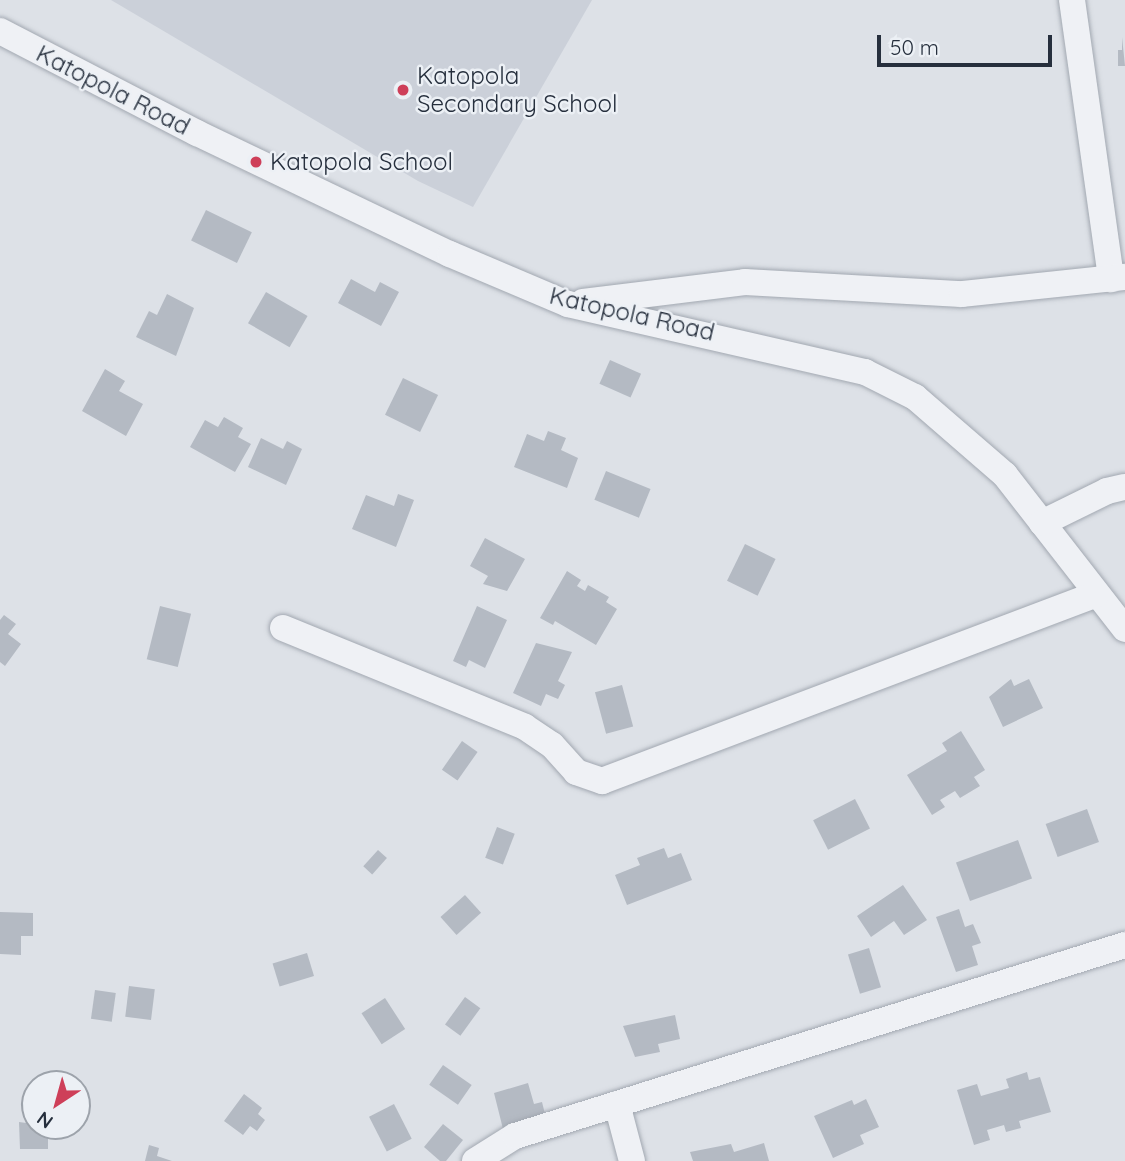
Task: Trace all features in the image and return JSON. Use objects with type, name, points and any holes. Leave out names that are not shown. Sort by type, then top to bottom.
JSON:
[{"type":"street","points":[[568,304],[745,282],[962,294],[1118,278],[1072,0]]},
{"type":"street","name":"Katopola Road","points":[[0,31],[197,134],[450,254],[568,304],[865,372],[915,397],[1005,475],[1125,629]]},
{"type":"street","points":[[1042,523],[1107,491],[1125,487]]},
{"type":"street","points":[[283,628],[524,727],[552,746],[576,772],[602,782],[1097,594]]},
{"type":"street","points":[[475,1161],[515,1136],[1125,945]]},
{"type":"street","points":[[617,1104],[632,1161]]},
{"type":"shaded area","name":"Katopola Secondary School","points":[[111,0],[592,0],[473,207],[418,181]]},
{"type":"building","points":[[1122,37],[1125,66],[1118,66],[1118,50],[1122,50]]},
{"type":"building","points":[[206,210],[252,232],[237,263],[191,241]]},
{"type":"building","points":[[351,279],[375,292],[380,282],[399,292],[381,326],[338,303]]},
{"type":"building","points":[[266,292],[308,316],[290,347],[248,323]]},
{"type":"building","points":[[167,294],[194,308],[176,356],[136,337],[149,311],[157,315]]},
{"type":"building","points":[[610,360],[641,374],[630,398],[599,384]]},
{"type":"building","points":[[105,369],[125,381],[119,391],[143,404],[126,436],[82,411]]},
{"type":"building","points":[[403,378],[438,395],[420,432],[385,415]]},
{"type":"building","points":[[224,417],[243,428],[238,437],[251,444],[235,472],[190,447],[205,420],[218,427]]},
{"type":"building","points":[[548,431],[566,438],[561,450],[578,458],[567,488],[514,467],[527,434],[544,441]]},
{"type":"building","points":[[261,438],[283,449],[287,441],[302,449],[286,485],[248,467]]},
{"type":"building","points":[[606,471],[651,489],[639,518],[594,500]]},
{"type":"building","points":[[398,494],[414,500],[396,547],[352,529],[366,495],[394,506]]},
{"type":"building","points":[[485,538],[525,559],[507,591],[483,584],[488,576],[470,566]]},
{"type":"building","points":[[745,544],[776,559],[758,596],[727,581]]},
{"type":"building","points":[[567,571],[581,580],[577,586],[585,591],[588,585],[609,597],[606,602],[617,609],[596,645],[555,621],[553,625],[540,618]]},
{"type":"building","points":[[160,606],[191,614],[178,667],[147,659]]},
{"type":"building","points":[[477,606],[507,620],[485,668],[469,660],[466,667],[453,661]]},
{"type":"building","points":[[4,615],[16,624],[8,634],[21,644],[5,666],[0,662],[0,620]]},
{"type":"building","points":[[536,643],[572,652],[558,681],[565,685],[558,699],[546,694],[541,706],[513,693]]},
{"type":"building","points":[[1011,679],[1014,686],[1029,679],[1043,708],[1003,727],[989,697]]},
{"type":"building","points":[[622,685],[633,727],[606,734],[595,692]]},
{"type":"building","points":[[961,731],[985,770],[974,777],[980,786],[960,798],[955,791],[940,800],[945,807],[932,815],[907,775],[947,751],[942,743]]},
{"type":"building","points":[[462,741],[478,752],[457,781],[442,770]]},
{"type":"building","points":[[855,799],[870,828],[828,850],[813,820]]},
{"type":"building","points":[[1087,809],[1099,842],[1058,857],[1046,824]]},
{"type":"building","points":[[497,827],[515,834],[503,865],[485,858]]},
{"type":"building","points":[[1018,840],[1032,879],[970,901],[956,863]]},
{"type":"building","points":[[664,848],[668,858],[681,853],[692,880],[627,905],[615,875],[640,865],[637,858]]},
{"type":"building","points":[[378,850],[387,858],[372,874],[363,866]]},
{"type":"building","points":[[903,885],[927,920],[904,935],[894,921],[871,937],[857,916]]},
{"type":"building","points":[[465,895],[481,913],[457,935],[440,917]]},
{"type":"building","points":[[959,909],[965,927],[973,924],[981,943],[972,946],[978,965],[956,972],[936,917]]},
{"type":"building","points":[[0,912],[33,913],[33,936],[21,936],[21,955],[0,954]]},
{"type":"building","points":[[869,948],[881,987],[860,994],[848,954]]},
{"type":"building","points":[[307,953],[314,976],[280,986],[273,964]]},
{"type":"building","points":[[129,986],[155,989],[151,1020],[125,1017]]},
{"type":"building","points":[[95,990],[116,993],[112,1022],[91,1019]]},
{"type":"building","points":[[465,997],[480,1008],[460,1036],[445,1025]]},
{"type":"building","points":[[385,998],[405,1029],[382,1044],[362,1013]]},
{"type":"building","points":[[675,1015],[680,1039],[658,1044],[660,1052],[635,1057],[623,1026]]},
{"type":"building","points":[[443,1065],[472,1085],[458,1105],[429,1085]]},
{"type":"building","points":[[1027,1072],[1029,1080],[1040,1077],[1051,1112],[1019,1121],[1021,1128],[1006,1132],[1004,1125],[987,1130],[990,1140],[974,1145],[957,1090],[977,1084],[981,1096],[1009,1088],[1006,1079]]},
{"type":"building","points":[[528,1083],[534,1104],[542,1102],[547,1122],[504,1133],[494,1093]]},
{"type":"building","points":[[244,1094],[262,1108],[258,1114],[265,1120],[257,1131],[250,1126],[243,1135],[224,1121]]},
{"type":"building","points":[[866,1099],[879,1127],[860,1135],[864,1144],[833,1158],[814,1116],[852,1100],[854,1105]]},
{"type":"building","points":[[394,1104],[412,1139],[387,1151],[369,1117]]},
{"type":"building","points":[[19,1122],[21,1140],[48,1140],[48,1149],[20,1149]]},
{"type":"building","points":[[443,1124],[463,1140],[446,1161],[440,1161],[424,1147]]},
{"type":"building","points":[[764,1143],[769,1161],[693,1161],[690,1152],[731,1144],[734,1152]]},
{"type":"building","points":[[149,1145],[159,1148],[157,1156],[172,1161],[145,1161]]},
{"type":"place","name":"Katopola Secondary School","points":[[403,90]]},
{"type":"place","name":"Katopola School","points":[[256,162]]}]
